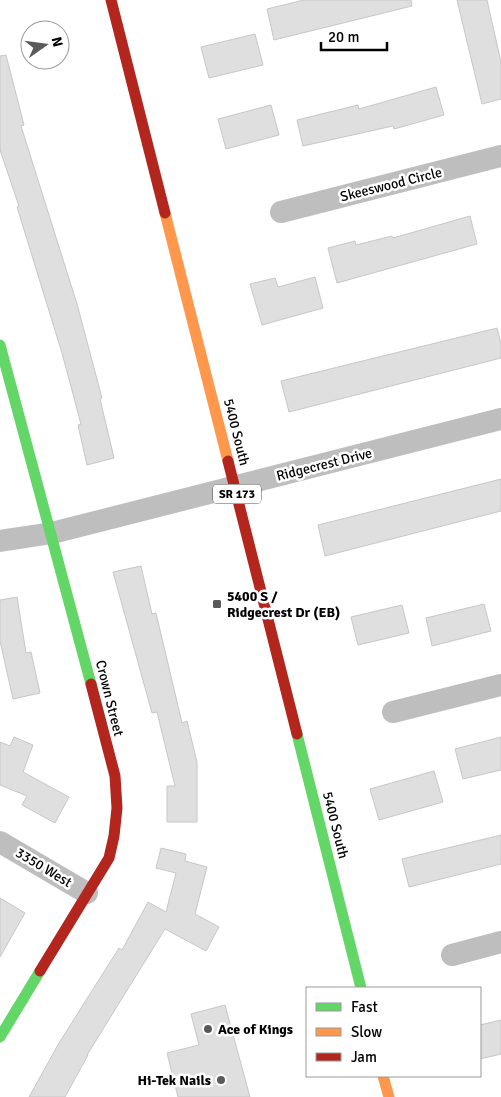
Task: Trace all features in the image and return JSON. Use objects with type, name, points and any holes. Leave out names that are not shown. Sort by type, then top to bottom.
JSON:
[{"type":"main road","name":"5400 South","points":[[111,0],[361,987]]},
{"type":"main road","name":"Crown Street","points":[[0,344],[52,533],[114,776],[119,811],[116,835],[109,858],[0,1037]]},
{"type":"main road","points":[[384,1077],[389,1097]]},
{"type":"street","name":"Skeeswood Circle","points":[[281,212],[501,156]]},
{"type":"street","name":"Ridgecrest Drive","points":[[0,541],[52,533],[501,419]]},
{"type":"street","points":[[393,712],[501,685]]},
{"type":"street","name":"3350 West","points":[[0,842],[87,894]]},
{"type":"street","points":[[452,954],[501,942]]},
{"type":"building","points":[[304,0],[411,0],[412,6],[274,40],[267,9]]},
{"type":"building","points":[[457,0],[487,0],[501,62],[501,99],[482,104]]},
{"type":"building","points":[[255,34],[263,65],[209,78],[201,47]]},
{"type":"building","points":[[6,55],[24,125],[21,126],[77,304],[102,398],[100,399],[114,458],[87,465],[78,425],[81,424],[62,353],[17,207],[19,206],[0,150],[0,56]]},
{"type":"building","points":[[436,87],[444,115],[394,129],[393,126],[303,146],[297,120],[358,105],[359,109]]},
{"type":"building","points":[[271,105],[279,135],[226,149],[218,119]]},
{"type":"building","points":[[470,216],[477,244],[337,283],[328,248],[355,241],[356,245],[392,236],[393,238]]},
{"type":"building","points":[[315,277],[323,308],[262,325],[250,284],[275,278],[278,287]]},
{"type":"building","points":[[497,328],[501,343],[501,358],[289,412],[281,381]]},
{"type":"building","points":[[501,479],[501,511],[325,556],[318,525]]},
{"type":"building","points":[[141,566],[152,614],[156,613],[182,723],[187,721],[197,762],[197,822],[167,822],[167,786],[175,786],[157,712],[152,713],[113,572]]},
{"type":"building","points":[[17,597],[26,653],[31,652],[40,693],[13,699],[0,641],[0,600]]},
{"type":"building","points":[[484,604],[491,631],[432,646],[426,618]]},
{"type":"building","points":[[402,605],[409,633],[358,645],[351,617]]},
{"type":"building","points":[[14,737],[33,745],[23,772],[69,797],[55,823],[22,805],[27,796],[0,785],[0,742],[10,746]]},
{"type":"building","points":[[501,737],[501,770],[463,779],[455,749]]},
{"type":"building","points":[[434,771],[443,802],[379,820],[370,789]]},
{"type":"building","points":[[501,835],[501,864],[409,887],[402,859]]},
{"type":"building","points":[[161,848],[186,854],[185,861],[207,867],[195,914],[219,927],[206,951],[165,929],[87,1055],[65,1097],[29,1097],[59,1043],[119,948],[122,950],[148,902],[166,912],[176,873],[156,868]]},
{"type":"building","points":[[0,898],[25,913],[0,957]]},
{"type":"building","points":[[225,1005],[250,1097],[178,1097],[167,1053],[199,1045],[191,1014]]},
{"type":"building","points":[[501,1020],[501,1054],[481,1059],[481,1025]]},
{"type":"traffic: fast","points":[[0,345],[91,684]]},
{"type":"traffic: fast","points":[[297,734],[361,987]]},
{"type":"traffic: fast","points":[[0,1037],[40,971]]},
{"type":"traffic: slow","points":[[165,213],[228,461]]},
{"type":"traffic: slow","points":[[383,1077],[389,1097]]},
{"type":"traffic: jam","points":[[111,0],[165,213]]},
{"type":"traffic: jam","points":[[228,461],[297,734]]},
{"type":"traffic: jam","points":[[40,971],[109,858],[114,836],[117,808],[115,776],[91,684]]},
{"type":"place","name":"5400 S / Ridgecrest Dr (EB)","points":[[217,604]]},
{"type":"place","name":"Ace of Kings","points":[[208,1029]]},
{"type":"place","name":"Hi-Tek Nails","points":[[221,1080]]}]
